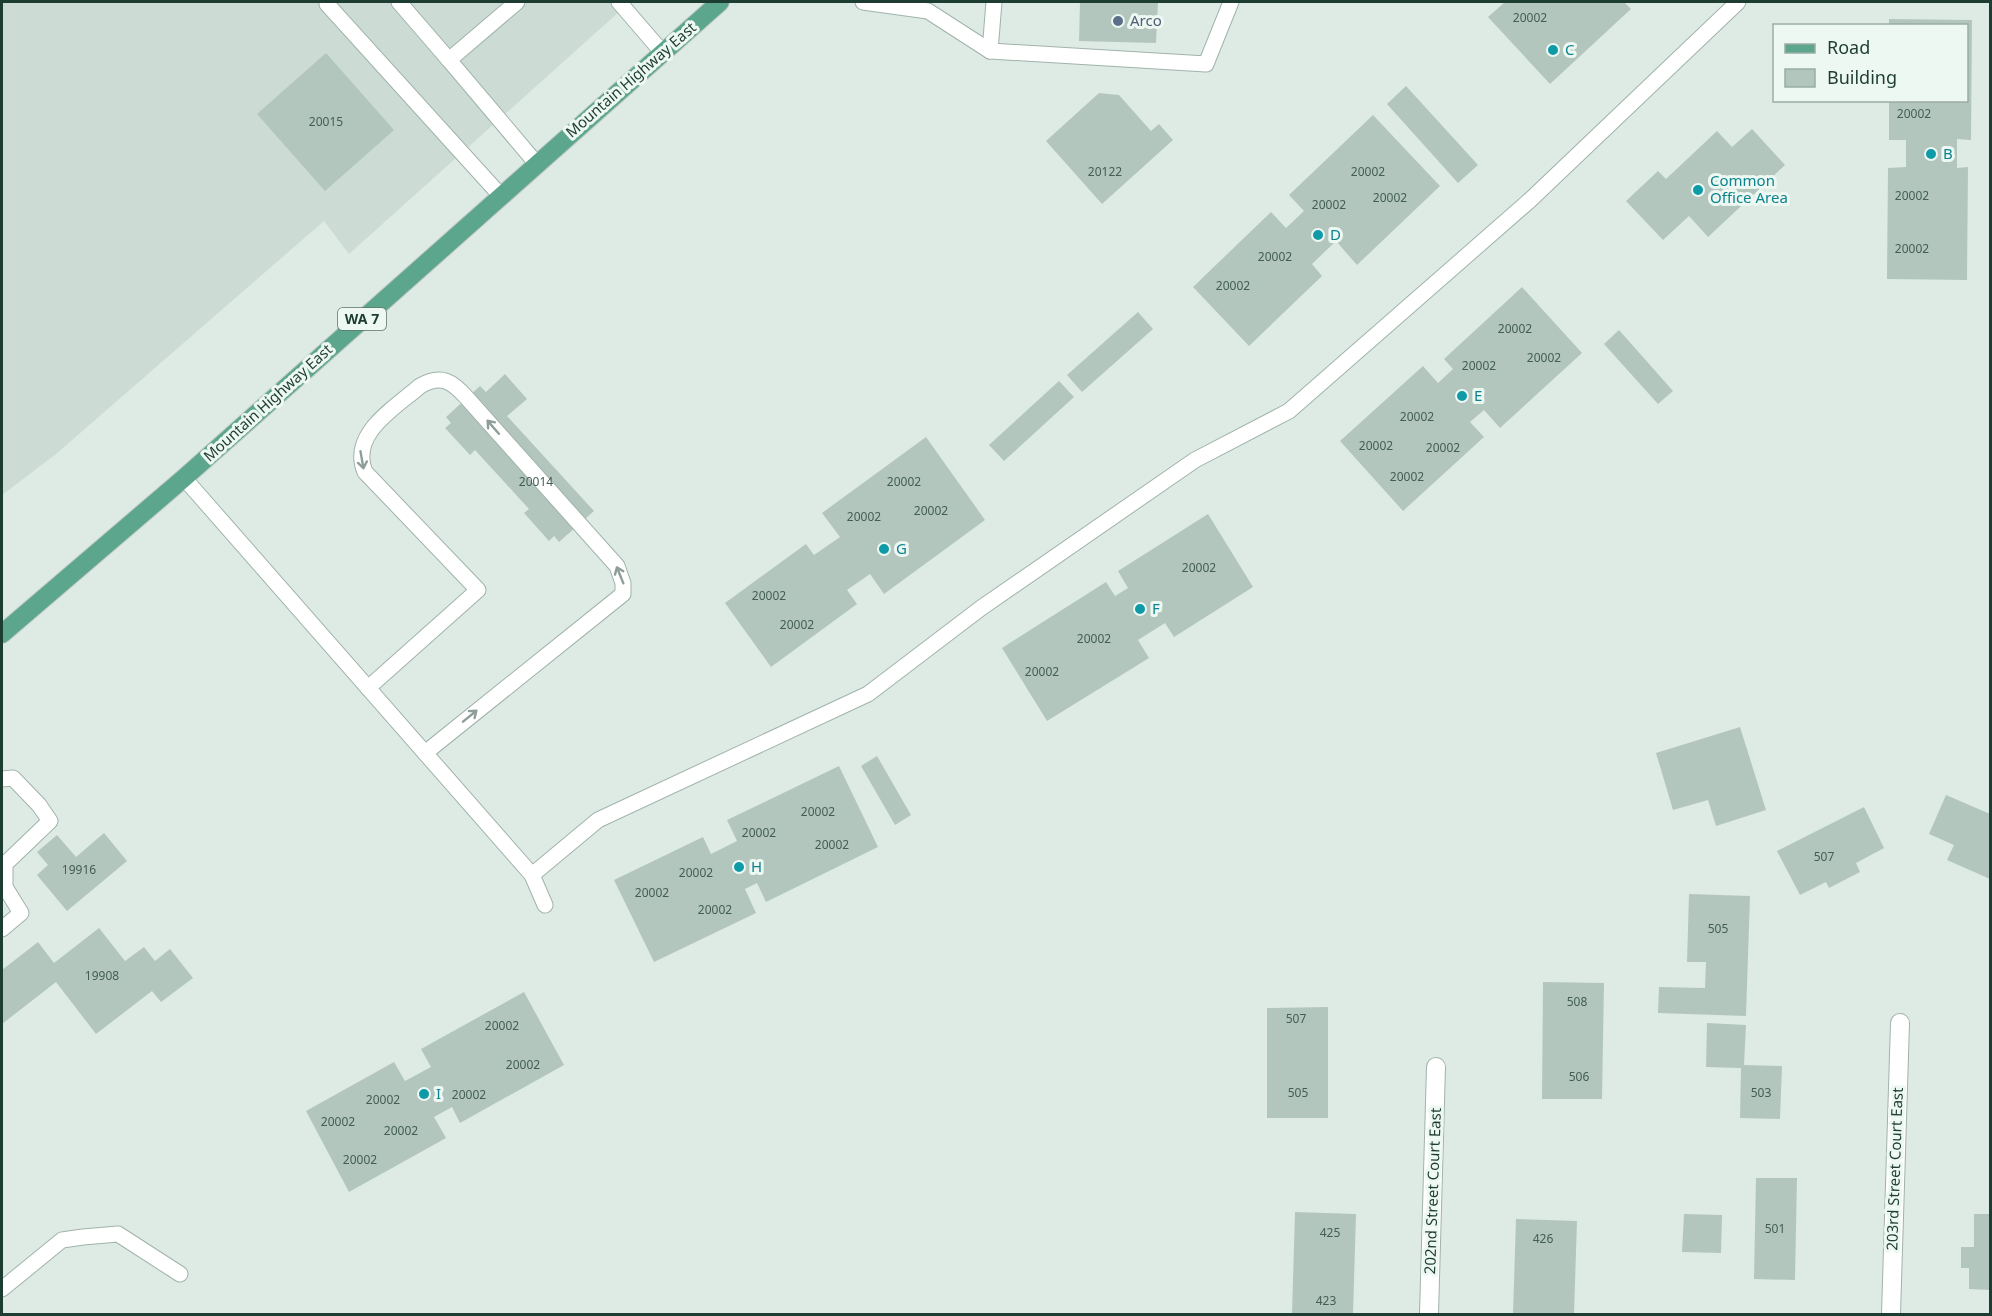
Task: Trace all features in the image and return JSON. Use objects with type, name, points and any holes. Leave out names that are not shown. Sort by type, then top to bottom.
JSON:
[{"type":"main road","name":"Mountain Highway East","points":[[2,634],[184,478],[720,2]]},
{"type":"street","name":"203rd Street Court East","points":[[1891,1314],[1900,1023]]},
{"type":"street","name":"202nd Street Court East","points":[[1429,1314],[1436,1067]]},
{"type":"lane","points":[[399,2],[536,163]]},
{"type":"lane","points":[[449,60],[517,2]]},
{"type":"lane","points":[[619,2],[662,52]]},
{"type":"lane","points":[[862,2],[928,11],[990,51],[1206,64],[1231,2]]},
{"type":"lane","points":[[990,51],[994,2]]},
{"type":"lane","points":[[532,875],[598,820],[868,694],[981,608],[1195,460],[1289,411],[1529,201],[1738,2]]},
{"type":"lane","points":[[327,4],[500,195]]},
{"type":"lane","points":[[368,688],[478,590],[365,472],[360,454],[367,434],[420,386],[428,381],[445,380],[452,382],[467,398],[617,566],[621,574],[623,594],[425,753]]},
{"type":"lane","points":[[184,478],[532,875],[545,905]]},
{"type":"lane","points":[[2,779],[13,778],[39,805],[50,821],[5,864],[5,887],[21,914],[2,928]]},
{"type":"lane","points":[[2,1289],[62,1240],[118,1234],[180,1274]]},
{"type":"shaded area","points":[[2,2],[630,2],[349,254],[324,221],[56,454],[2,495]]},
{"type":"building","name":"Arco","points":[[1080,2],[1158,2],[1156,43],[1079,41]]},
{"type":"building","name":"C","points":[[1505,2],[1624,2],[1631,9],[1550,84],[1488,17]]},
{"type":"building","name":"B","points":[[1889,19],[1972,20],[1971,140],[1957,139],[1957,168],[1968,167],[1967,280],[1887,279],[1888,168],[1906,167],[1906,140],[1889,140],[1889,102],[1968,102],[1968,24],[1889,24]]},
{"type":"building","points":[[326,53],[394,130],[325,191],[257,114]]},
{"type":"building","points":[[1406,86],[1478,165],[1458,183],[1387,104]]},
{"type":"building","points":[[1099,93],[1119,95],[1151,131],[1159,124],[1173,140],[1102,204],[1046,141]]},
{"type":"building","name":"D","points":[[1373,115],[1440,186],[1357,265],[1336,241],[1312,264],[1322,276],[1249,346],[1193,287],[1271,212],[1286,228],[1304,211],[1289,195]]},
{"type":"building","name":"Common Office Area","points":[[1752,129],[1785,165],[1708,237],[1689,216],[1663,240],[1626,201],[1658,171],[1666,179],[1717,131],[1732,147]]},
{"type":"building","name":"E","points":[[1522,287],[1582,353],[1500,428],[1484,410],[1470,422],[1484,437],[1403,511],[1340,441],[1423,366],[1438,383],[1453,369],[1444,359]]},
{"type":"building","points":[[1138,312],[1153,329],[1082,392],[1067,375]]},
{"type":"building","points":[[1619,330],[1673,391],[1658,404],[1604,344]]},
{"type":"building","points":[[505,374],[527,399],[507,416],[594,511],[559,542],[554,536],[549,541],[524,513],[529,509],[475,450],[470,455],[445,428],[451,423],[446,417],[480,386],[486,392]]},
{"type":"building","points":[[1059,381],[1074,397],[1004,461],[989,445]]},
{"type":"building","name":"G","points":[[926,437],[985,520],[884,594],[870,574],[847,590],[857,604],[771,667],[725,603],[806,544],[814,555],[840,537],[822,513]]},
{"type":"building","name":"F","points":[[1208,514],[1253,587],[1174,637],[1165,623],[1138,640],[1149,658],[1047,721],[1002,648],[1106,582],[1115,596],[1128,588],[1118,571]]},
{"type":"building","points":[[1740,727],[1766,810],[1716,826],[1708,800],[1673,810],[1656,753]]},
{"type":"building","points":[[877,756],[911,815],[895,825],[861,766]]},
{"type":"building","name":"H","points":[[839,766],[878,847],[766,902],[757,883],[745,889],[756,913],[654,962],[614,880],[703,837],[711,854],[737,841],[727,820]]},
{"type":"building","points":[[1946,795],[1990,814],[1990,879],[1947,860],[1954,845],[1929,834]]},
{"type":"building","points":[[1864,807],[1884,848],[1856,863],[1860,872],[1829,888],[1826,882],[1800,895],[1777,851]]},
{"type":"building","points":[[104,833],[127,861],[67,911],[37,875],[48,865],[37,852],[57,835],[76,857]]},
{"type":"building","points":[[1689,894],[1750,896],[1746,1016],[1658,1013],[1659,987],[1705,988],[1706,962],[1687,962]]},
{"type":"building","points":[[99,928],[125,961],[144,947],[155,961],[170,949],[193,978],[161,1002],[152,991],[96,1034],[56,982],[2,1024],[2,970],[38,942],[54,963]]},
{"type":"building","points":[[1543,982],[1604,983],[1602,1099],[1542,1099]]},
{"type":"building","name":"I","points":[[524,992],[564,1065],[460,1123],[452,1107],[434,1117],[446,1138],[349,1192],[306,1111],[394,1062],[405,1081],[431,1067],[421,1049]]},
{"type":"building","points":[[1328,1007],[1328,1118],[1267,1118],[1267,1008]]},
{"type":"building","points":[[1707,1023],[1746,1025],[1744,1065],[1782,1066],[1780,1119],[1740,1118],[1741,1068],[1706,1067]]},
{"type":"building","points":[[1756,1178],[1797,1178],[1795,1280],[1754,1279]]},
{"type":"building","points":[[1295,1212],[1356,1214],[1353,1314],[1292,1314]]},
{"type":"building","points":[[1684,1214],[1722,1215],[1721,1253],[1682,1252]]},
{"type":"building","points":[[1974,1214],[1990,1214],[1990,1290],[1969,1289],[1969,1268],[1961,1268],[1961,1247],[1974,1247]]},
{"type":"building","points":[[1516,1219],[1577,1221],[1574,1314],[1513,1314]]},
{"type":"place","name":"Arco","points":[[1118,21]]},
{"type":"place","name":"C","points":[[1553,50]]},
{"type":"place","name":"B","points":[[1931,154]]},
{"type":"place","name":"Common Office Area","points":[[1698,190]]},
{"type":"place","name":"D","points":[[1318,235]]},
{"type":"place","name":"E","points":[[1462,396]]},
{"type":"place","name":"G","points":[[884,549]]},
{"type":"place","name":"F","points":[[1140,609]]},
{"type":"place","name":"H","points":[[739,867]]},
{"type":"place","name":"I","points":[[424,1094]]}]
